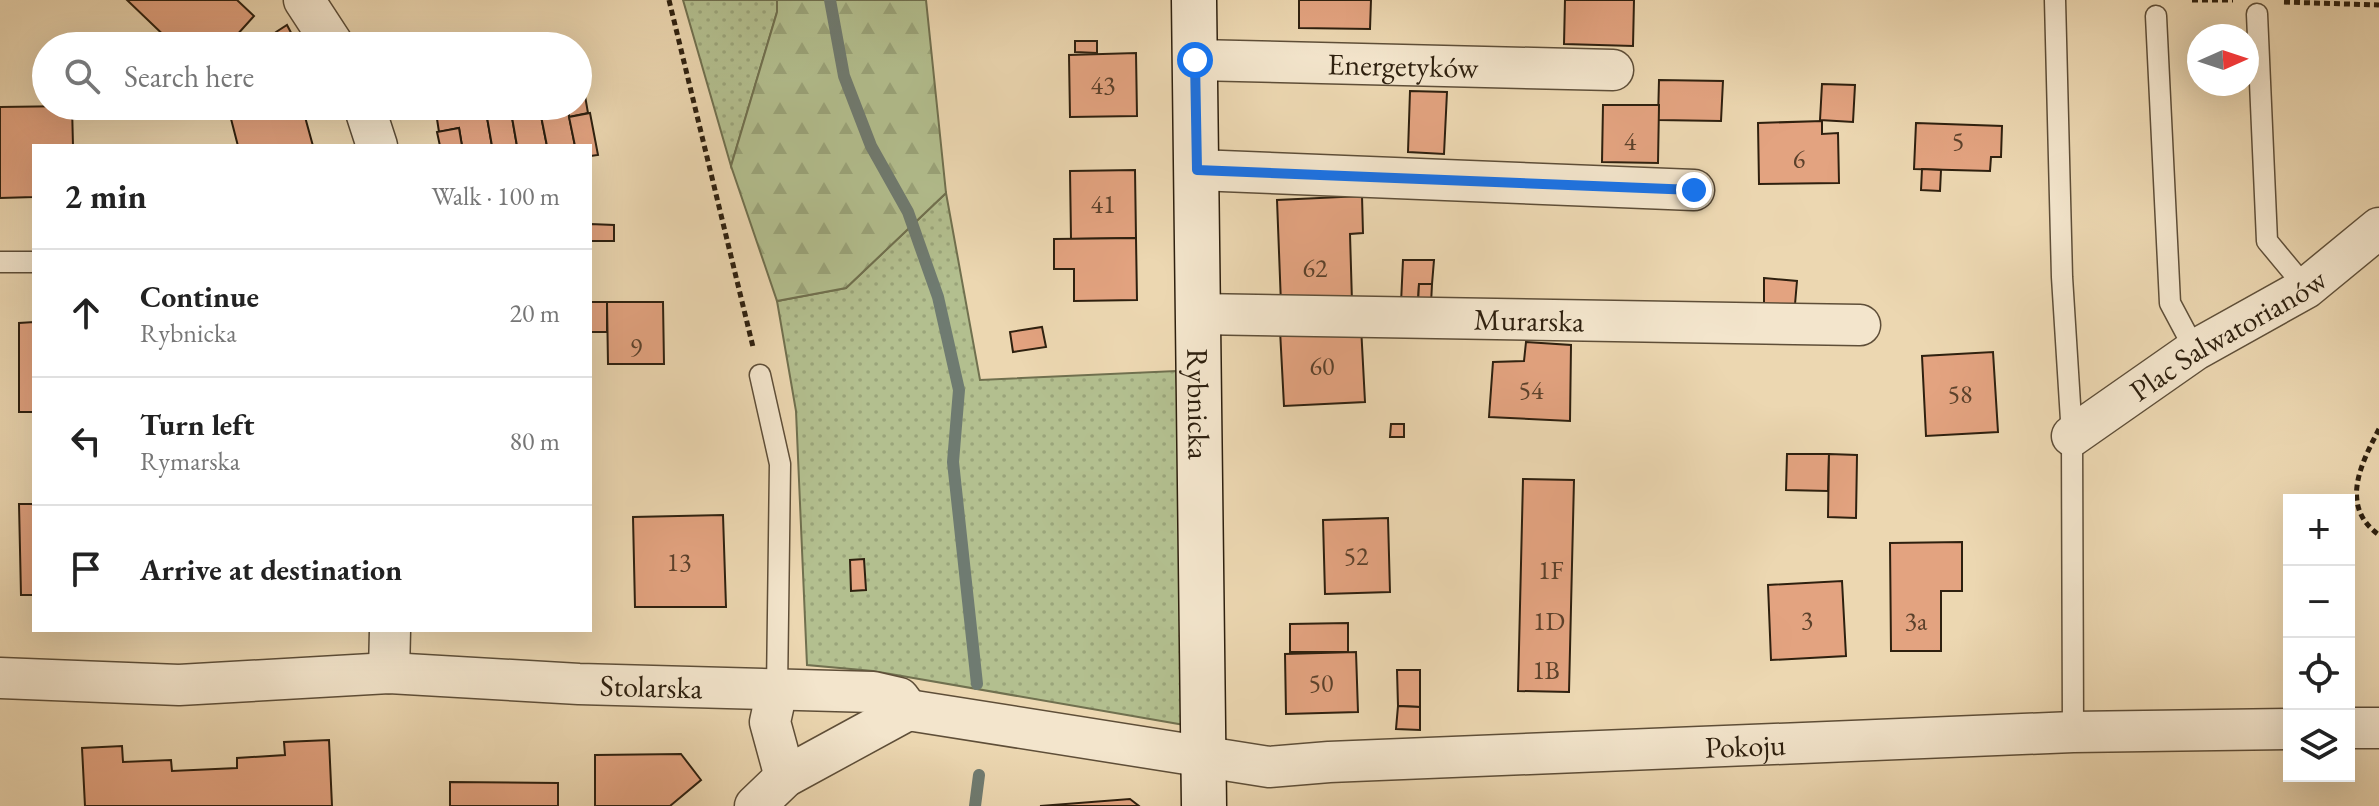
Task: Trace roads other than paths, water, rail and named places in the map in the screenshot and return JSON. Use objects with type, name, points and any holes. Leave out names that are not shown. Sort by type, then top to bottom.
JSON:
[{"type":"street","points":[[304,0],[325,32]]},
{"type":"street","name":"Rybnicka","points":[[1194,0],[1204,806]]},
{"type":"street","name":"Energetyków","points":[[1195,60],[1613,70]]},
{"type":"street","points":[[369,120],[376,144]]},
{"type":"street","points":[[1197,170],[1694,190]]},
{"type":"street","name":"Plac Salwatorianów","points":[[2072,436],[2195,350],[2306,288],[2379,228]]},
{"type":"street","name":"Murarska","points":[[1197,314],[1860,325]]},
{"type":"street","points":[[389,673],[390,632]]},
{"type":"street","name":"Stolarska","points":[[0,678],[179,685],[389,673],[579,684],[873,692],[899,698],[908,710],[1203,756]]},
{"type":"street","points":[[777,690],[770,722],[785,777]]},
{"type":"street","points":[[755,806],[785,777],[908,710]]},
{"type":"street","points":[[2355,728],[2379,728]]},
{"type":"street","name":"Pokoju","points":[[1203,756],[1269,767],[2073,732],[2283,729]]},
{"type":"lane","points":[[2055,0],[2062,277],[2072,436],[2073,732]]},
{"type":"lane","points":[[2258,5],[2267,241],[2306,288]]},
{"type":"lane","points":[[2156,16],[2170,303],[2195,350]]},
{"type":"lane","points":[[0,262],[32,262]]},
{"type":"lane","points":[[760,375],[780,464],[777,690]]},
{"type":"waterway","points":[[830,0],[844,76],[871,146],[908,212],[938,297],[959,390],[953,462],[977,684]]},
{"type":"waterway","points":[[975,806],[979,775]]}]
